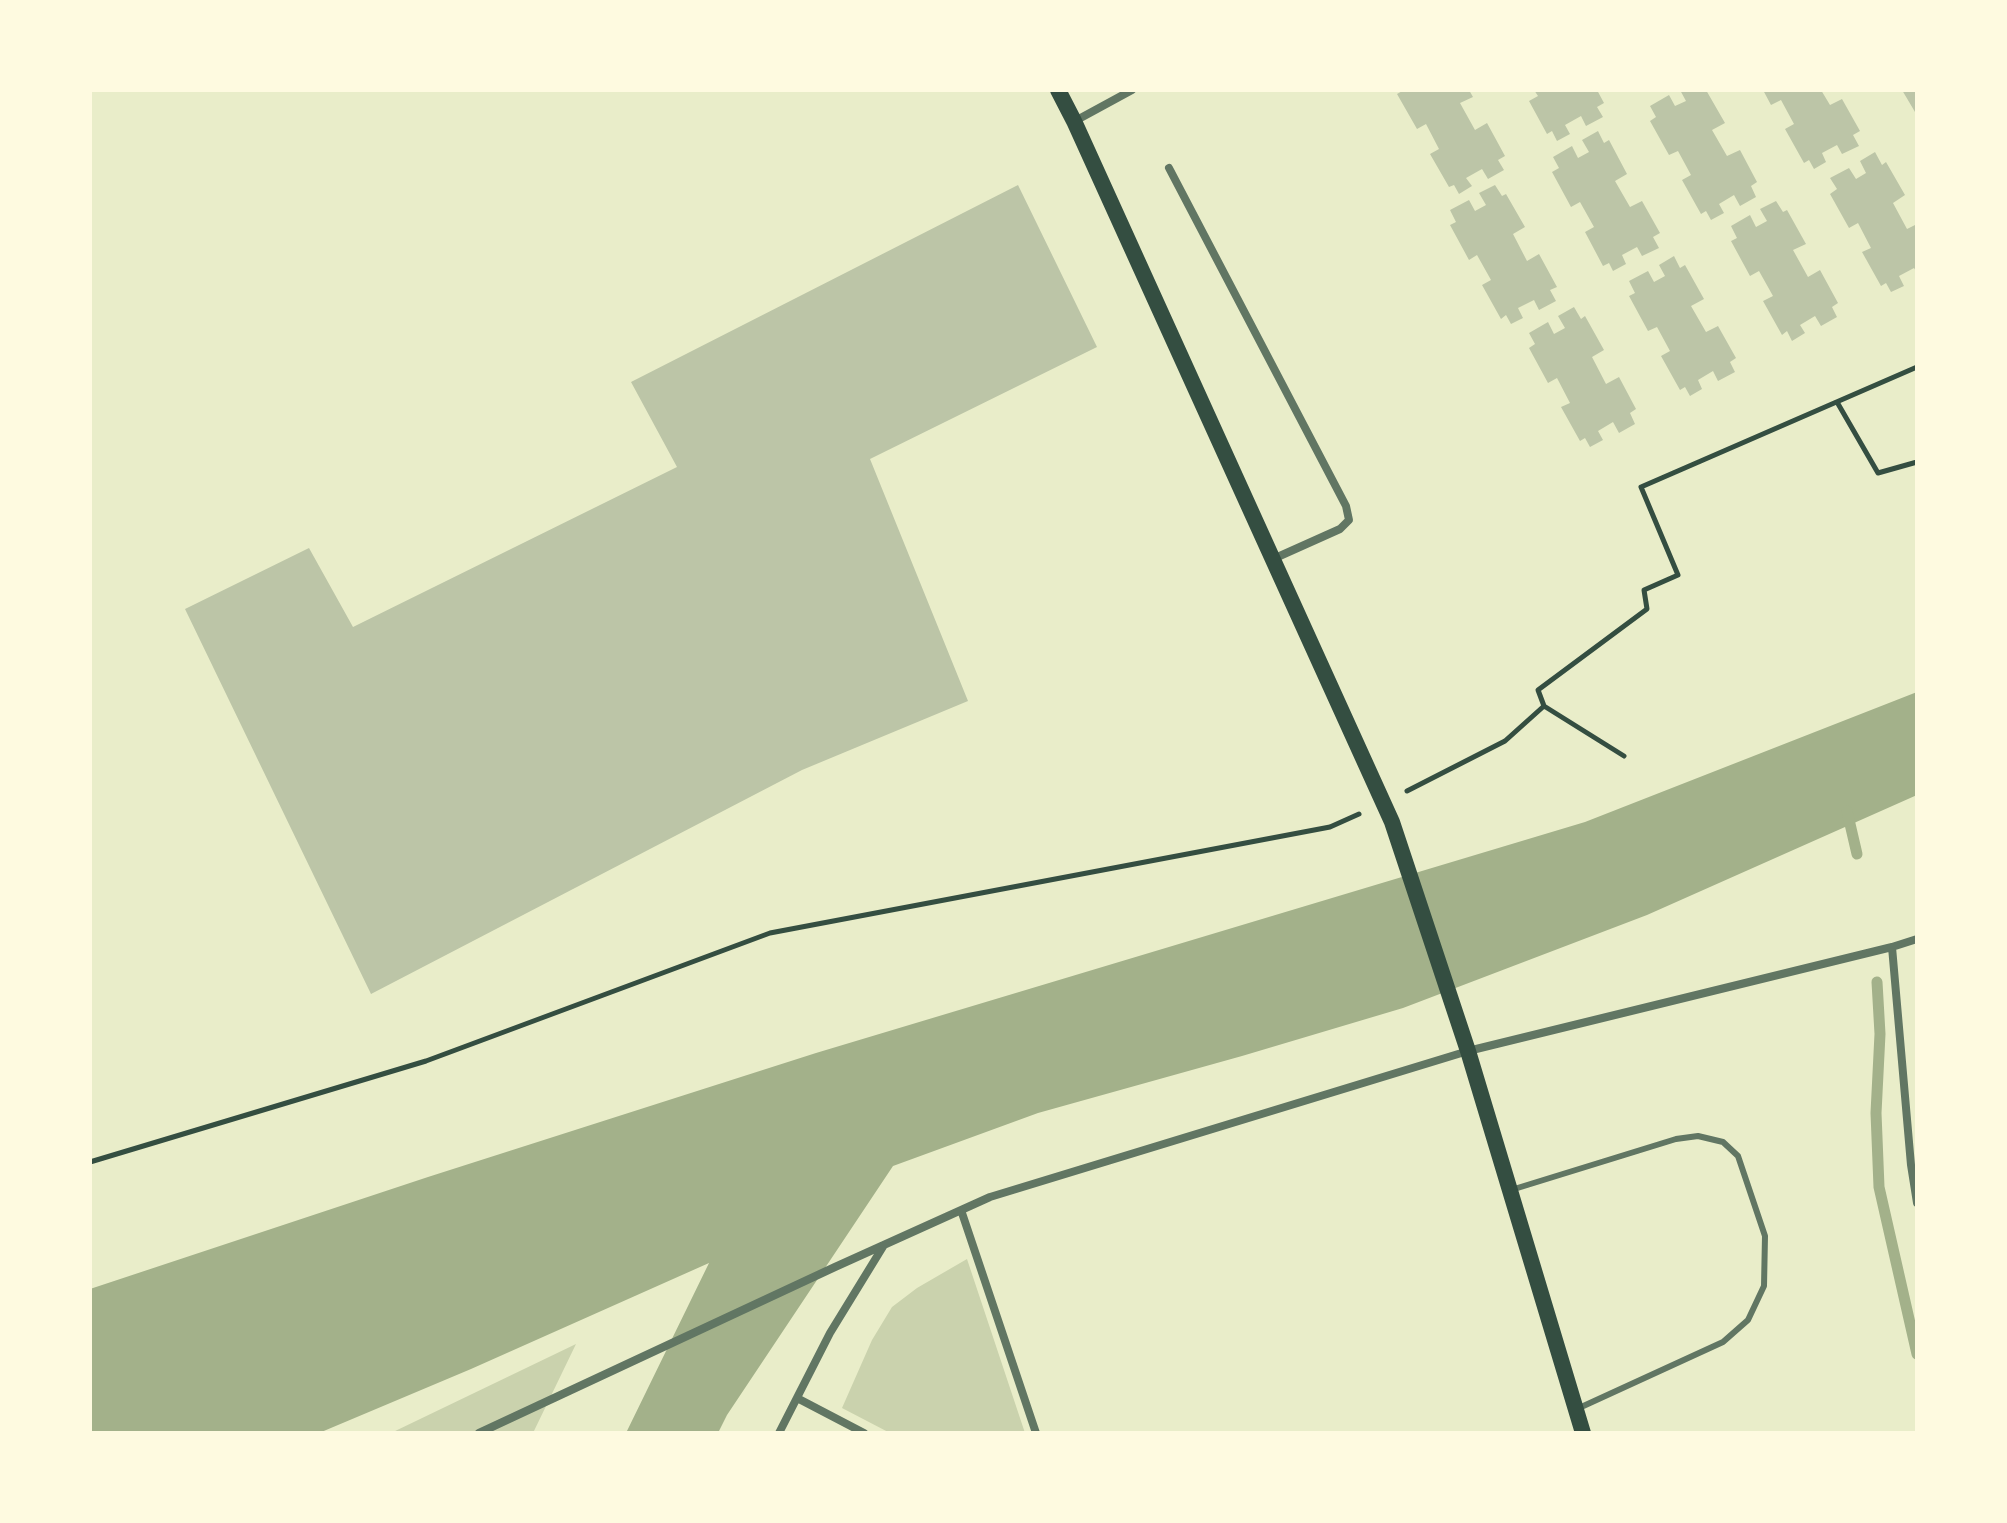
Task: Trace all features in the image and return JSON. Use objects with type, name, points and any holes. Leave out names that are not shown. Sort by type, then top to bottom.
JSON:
[{"type":"main road","points":[[1058,90],[1392,822],[1468,1051],[1583,1433]]},
{"type":"street","points":[[1074,121],[1132,90]]},
{"type":"street","points":[[1169,168],[1346,506],[1349,520],[1340,529],[1272,559]]},
{"type":"street","points":[[479,1433],[990,1197],[1468,1051],[1917,939]]},
{"type":"street","points":[[1892,947],[1917,1203]]},
{"type":"street","points":[[961,1210],[1036,1433]]},
{"type":"street","points":[[779,1433],[830,1333],[884,1244]]},
{"type":"street","points":[[797,1398],[864,1433]]},
{"type":"lane","points":[[1510,1191],[1676,1139],[1698,1136],[1723,1142],[1738,1156],[1765,1236],[1764,1286],[1748,1320],[1723,1342],[1576,1409]]},
{"type":"path","points":[[1624,756],[1544,706],[1538,690],[1647,609],[1644,590],[1678,575],[1641,487],[1917,367]]},
{"type":"path","points":[[1837,402],[1878,473],[1917,462]]},
{"type":"path","points":[[90,1162],[426,1061],[770,933],[1330,827],[1505,741],[1544,706]]},
{"type":"shaded area","points":[[1917,692],[1917,795],[1647,915],[1403,1008],[1038,1113],[893,1166],[718,1433],[626,1433],[709,1263],[319,1433],[90,1433],[90,1289],[816,1053],[1585,822]]},
{"type":"shaded area","points":[[967,1259],[1025,1433],[890,1433],[842,1408],[872,1340],[892,1307],[917,1288]]},
{"type":"shaded area","points":[[576,1344],[533,1433],[391,1433]]},
{"type":"building","points":[[1404,90],[1469,90],[1473,97],[1460,103],[1475,130],[1487,123],[1505,156],[1498,160],[1504,170],[1488,179],[1482,169],[1466,178],[1472,186],[1459,194],[1454,185],[1449,187],[1430,154],[1439,149],[1426,124],[1417,129],[1397,94]]},
{"type":"building","points":[[1534,90],[1597,90],[1604,103],[1597,107],[1603,117],[1586,126],[1581,116],[1565,125],[1570,134],[1557,141],[1552,131],[1547,134],[1529,101],[1538,96]]},
{"type":"building","points":[[1680,90],[1706,90],[1725,123],[1712,130],[1727,156],[1740,150],[1757,182],[1751,186],[1756,197],[1740,206],[1734,195],[1719,204],[1724,213],[1711,220],[1706,211],[1701,214],[1682,180],[1691,175],[1678,151],[1669,155],[1650,121],[1656,117],[1650,106],[1669,95],[1675,106],[1686,101]]},
{"type":"building","points":[[1763,90],[1821,90],[1830,105],[1842,99],[1860,131],[1853,135],[1859,146],[1842,154],[1837,145],[1822,153],[1826,162],[1814,169],[1809,160],[1804,163],[1785,129],[1794,124],[1781,100],[1771,105]]},
{"type":"building","points":[[1902,90],[1917,90],[1917,111],[1915,112]]},
{"type":"building","points":[[1598,131],[1604,143],[1609,140],[1627,174],[1615,181],[1630,207],[1642,201],[1660,233],[1653,237],[1659,248],[1642,256],[1637,247],[1622,255],[1626,264],[1613,271],[1609,263],[1603,266],[1585,232],[1594,227],[1580,202],[1571,207],[1552,172],[1559,168],[1553,157],[1572,146],[1578,158],[1589,152],[1582,140]]},
{"type":"building","points":[[1875,152],[1882,165],[1886,162],[1905,195],[1893,203],[1907,229],[1917,224],[1917,273],[1914,268],[1899,276],[1904,286],[1891,292],[1886,283],[1881,286],[1862,252],[1871,248],[1858,223],[1849,228],[1830,194],[1837,189],[1830,178],[1849,168],[1856,179],[1866,173],[1860,161]]},
{"type":"building","points":[[1018,185],[1097,347],[870,459],[968,701],[802,770],[371,994],[185,609],[309,548],[353,627],[677,467],[631,382]]},
{"type":"building","points":[[1495,185],[1502,196],[1506,194],[1525,227],[1513,234],[1527,261],[1539,254],[1557,287],[1550,290],[1556,301],[1539,310],[1534,300],[1518,308],[1523,318],[1511,324],[1506,315],[1501,319],[1482,285],[1491,280],[1477,255],[1469,260],[1450,225],[1456,222],[1450,210],[1469,200],[1475,211],[1486,205],[1479,193]]},
{"type":"building","points":[[1776,201],[1783,212],[1787,210],[1806,244],[1793,250],[1808,277],[1820,270],[1838,303],[1832,307],[1837,317],[1821,326],[1815,316],[1800,325],[1805,333],[1792,341],[1787,331],[1782,335],[1763,301],[1773,296],[1759,271],[1750,276],[1731,241],[1737,238],[1731,226],[1750,215],[1756,227],[1767,221],[1760,209]]},
{"type":"building","points":[[1674,256],[1680,268],[1685,265],[1704,299],[1691,306],[1706,332],[1718,326],[1736,358],[1730,362],[1735,372],[1718,381],[1713,371],[1698,380],[1702,389],[1690,396],[1685,387],[1680,390],[1661,356],[1670,351],[1657,327],[1648,331],[1629,296],[1635,293],[1629,281],[1648,271],[1654,282],[1665,276],[1659,265]]},
{"type":"building","points":[[1574,307],[1581,319],[1585,316],[1604,350],[1592,357],[1606,384],[1619,377],[1636,409],[1630,413],[1635,424],[1619,433],[1613,422],[1598,431],[1603,440],[1590,447],[1585,438],[1580,441],[1561,407],[1570,403],[1557,378],[1548,383],[1529,348],[1535,344],[1529,333],[1548,322],[1554,334],[1565,328],[1558,316]]},
{"type":"waterway","points":[[1847,811],[1857,854]]},
{"type":"waterway","points":[[1877,982],[1880,1034],[1876,1113],[1879,1187],[1917,1354]]}]
